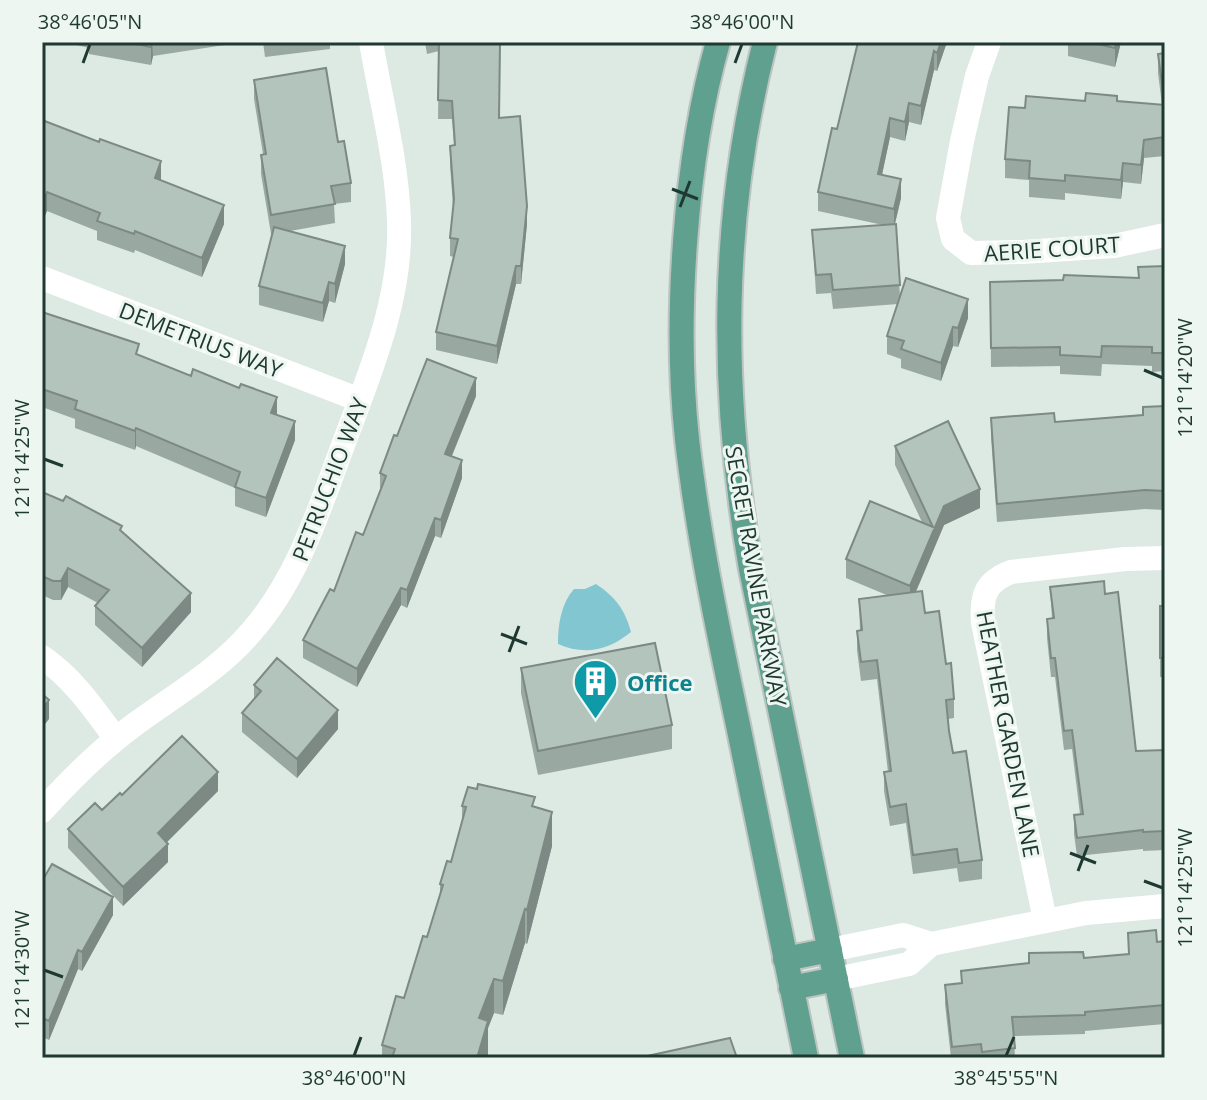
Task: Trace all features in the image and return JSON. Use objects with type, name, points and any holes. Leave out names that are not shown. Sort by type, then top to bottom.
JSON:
[{"type":"main road","name":"SECRET RAVINE PARKWAY","points":[[718,42],[697,135],[687,241],[683,319],[687,436],[707,578],[806,1058]]},
{"type":"main road","name":"SECRET RAVINE PARKWAY","points":[[765,42],[743,139],[730,256],[728,318],[732,432],[751,569],[852,1058]]},
{"type":"main road","points":[[785,959],[830,950]]},
{"type":"main road","points":[[791,988],[836,979]]},
{"type":"street","name":"PETRUCHIO WAY","points":[[42,811],[116,739],[213,668],[252,632],[270,609],[299,560],[384,330],[398,257],[399,221],[395,185],[371,42]]},
{"type":"street","name":"AERIE COURT","points":[[989,42],[969,109],[948,218],[953,239],[971,253],[1114,246],[1165,235]]},
{"type":"street","name":"DEMETRIUS WAY","points":[[42,278],[360,400]]},
{"type":"street","name":"HEATHER GARDEN LANE","points":[[1045,920],[983,623],[981,606],[986,589],[996,577],[1011,572],[1112,560],[1165,558]]},
{"type":"street","points":[[42,657],[57,667],[86,697],[116,739]]},
{"type":"street","points":[[830,950],[903,935],[931,944],[1086,913],[1165,906]]},
{"type":"street","points":[[836,979],[909,964],[931,944]]},
{"type":"water","points":[[596,584],[618,604],[631,632],[614,643],[596,649],[578,650],[558,644],[566,601],[574,589],[585,589]]},
{"type":"building","points":[[127,42],[152,42],[151,47]]},
{"type":"building","points":[[439,42],[500,43],[499,118],[520,116],[527,206],[521,266],[516,266],[497,346],[436,332],[458,239],[450,238],[454,199],[450,146],[455,145],[452,101],[438,100]]},
{"type":"building","points":[[858,42],[941,42],[937,53],[934,51],[921,106],[909,103],[905,122],[890,118],[878,174],[901,179],[894,209],[818,192],[832,128],[837,129]]},
{"type":"building","points":[[1089,42],[1116,42],[1115,48]]},
{"type":"building","points":[[1165,53],[1165,105],[1158,54]]},
{"type":"building","points":[[326,68],[338,142],[344,141],[351,183],[331,186],[335,204],[271,215],[261,155],[266,154],[254,80]]},
{"type":"building","points":[[1086,93],[1117,96],[1117,101],[1165,105],[1165,137],[1144,140],[1141,165],[1123,163],[1121,180],[1065,175],[1065,181],[1029,178],[1030,161],[1005,159],[1009,107],[1025,108],[1026,96],[1085,101]]},
{"type":"building","points":[[42,120],[161,161],[155,178],[224,205],[202,258],[135,231],[134,234],[97,221],[100,213],[47,192],[42,201]]},
{"type":"building","points":[[896,224],[900,285],[833,290],[831,274],[816,275],[812,230]]},
{"type":"building","points":[[274,227],[345,246],[335,284],[329,282],[323,303],[259,286]]},
{"type":"building","points":[[1165,266],[1165,353],[1152,353],[1152,347],[1102,346],[1101,357],[1060,355],[1060,347],[991,348],[990,282],[1063,280],[1064,275],[1139,278],[1138,267]]},
{"type":"building","points":[[906,278],[968,299],[958,328],[953,327],[941,363],[901,349],[904,341],[887,336]]},
{"type":"building","points":[[42,312],[139,344],[136,354],[191,376],[193,369],[239,388],[241,384],[277,397],[271,413],[295,421],[266,498],[235,487],[240,472],[136,428],[135,431],[75,409],[77,401],[42,389]]},
{"type":"building","points":[[427,359],[476,378],[445,454],[462,460],[441,520],[435,518],[407,590],[401,588],[357,669],[303,640],[330,589],[334,591],[356,532],[363,535],[386,476],[380,473]]},
{"type":"building","points":[[1165,406],[1165,491],[1145,490],[997,504],[991,418],[1054,413],[1055,422],[1143,415],[1143,407]]},
{"type":"building","points":[[948,421],[980,489],[944,506],[910,586],[846,559],[870,501],[933,527],[895,446]]},
{"type":"building","points":[[42,492],[63,501],[66,496],[122,526],[120,530],[191,593],[142,648],[95,606],[109,590],[68,568],[61,581],[42,576]]},
{"type":"building","points":[[1104,581],[1105,594],[1118,592],[1136,751],[1165,750],[1165,831],[1143,830],[1077,838],[1074,815],[1083,814],[1072,730],[1064,731],[1055,658],[1051,658],[1047,619],[1054,618],[1050,587]]},
{"type":"building","points":[[922,591],[925,613],[939,611],[946,664],[951,663],[954,699],[946,700],[949,731],[953,753],[966,751],[982,860],[959,863],[957,849],[913,855],[906,804],[890,807],[884,772],[891,771],[877,660],[861,662],[857,631],[862,630],[859,599]]},
{"type":"building","points":[[1160,606],[1165,606],[1165,658],[1160,658]]},
{"type":"building","name":"Office","points":[[655,643],[672,725],[538,751],[521,668]]},
{"type":"building","points":[[277,658],[338,710],[297,759],[242,713],[261,691],[254,685]]},
{"type":"building","points":[[42,694],[49,700],[42,709]]},
{"type":"building","points":[[182,736],[218,772],[158,833],[168,844],[123,887],[68,829],[95,803],[102,810],[120,793],[122,795]]},
{"type":"building","points":[[478,784],[535,797],[532,806],[552,812],[527,910],[503,981],[494,979],[479,1018],[488,1021],[477,1058],[392,1058],[395,1049],[382,1045],[396,996],[404,998],[423,936],[427,937],[447,861],[451,862],[466,807],[462,806],[468,787],[477,789]]},
{"type":"building","points":[[52,864],[113,897],[82,952],[78,950],[49,1021],[42,1018],[42,881]]},
{"type":"building","points":[[1156,930],[1157,942],[1165,941],[1165,1005],[1085,1012],[1085,1015],[1012,1017],[1015,1048],[982,1052],[981,1044],[952,1047],[945,985],[962,983],[961,971],[1029,963],[1029,953],[1083,952],[1084,958],[1129,954],[1128,933]]},
{"type":"building","points":[[730,1038],[737,1058],[638,1058]]},
{"type":"place","name":"Office","points":[[596,721]]}]
